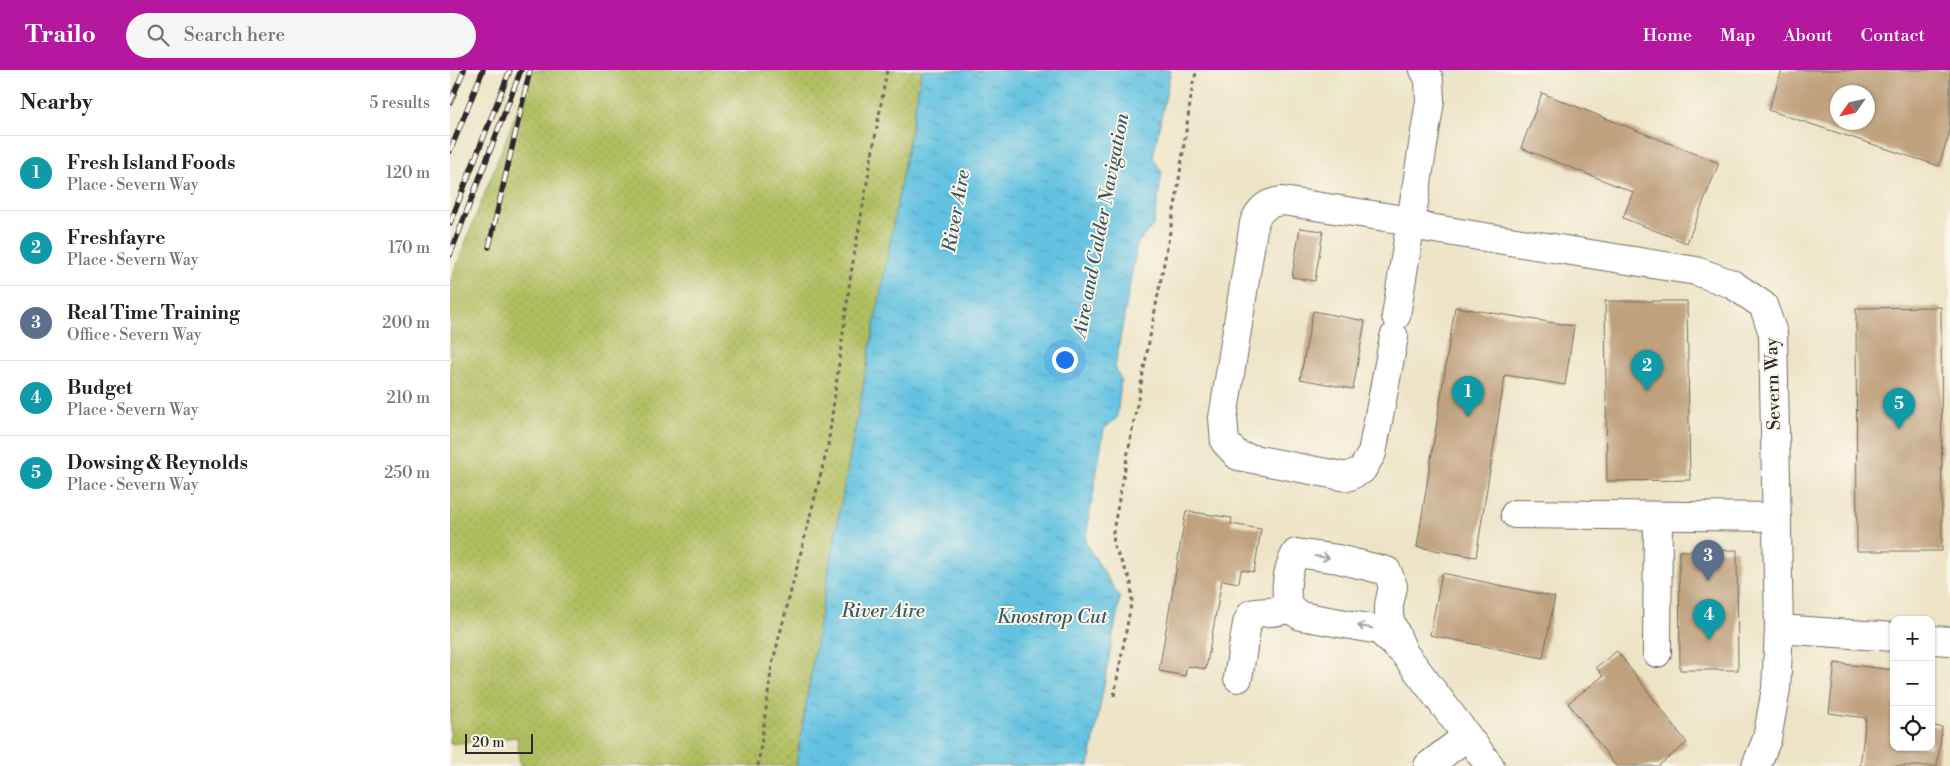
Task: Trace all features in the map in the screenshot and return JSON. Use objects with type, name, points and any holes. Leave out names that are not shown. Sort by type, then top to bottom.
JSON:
[{"type":"street","points":[[1411,223],[1430,102],[1429,79],[1424,70]]},
{"type":"street","name":"Severn Way","points":[[1411,223],[1372,453],[1362,470],[1346,477],[1238,456],[1225,442],[1224,418],[1254,223],[1259,211],[1270,204],[1283,201],[1696,271],[1732,284],[1763,305],[1773,333],[1779,629],[1776,690],[1767,739],[1756,766]]},
{"type":"street","points":[[1515,514],[1777,517]]},
{"type":"street","points":[[1657,653],[1658,516]]},
{"type":"street","points":[[1404,653],[1389,618],[1389,605],[1393,586],[1387,571],[1338,559],[1296,553],[1290,563],[1286,597],[1289,608],[1301,616],[1379,630],[1404,653],[1490,766]]},
{"type":"street","points":[[1238,678],[1251,614],[1280,612],[1289,608]]},
{"type":"street","points":[[1779,629],[1890,637]]},
{"type":"street","points":[[1935,640],[1950,641]]},
{"type":"street","points":[[1428,766],[1467,736]]},
{"type":"path","points":[[758,766],[772,664],[828,446],[851,273],[887,70]]},
{"type":"path","points":[[1114,696],[1132,599],[1131,581],[1114,547],[1113,530],[1176,200],[1193,83],[1197,70]]},
{"type":"green space","points":[[533,70],[922,70],[821,612],[796,766],[520,766],[517,737],[450,744],[450,282]]},
{"type":"water","points":[[922,70],[1171,70],[1153,157],[1162,173],[1154,224],[1137,244],[1115,367],[1121,380],[1117,418],[1104,429],[1085,542],[1120,598],[1089,766],[796,766],[821,612]]},
{"type":"building","points":[[1782,70],[1950,70],[1950,131],[1939,166],[1768,110]]},
{"type":"building","points":[[1542,93],[1719,163],[1687,243],[1623,218],[1633,192],[1521,148]]},
{"type":"building","points":[[1300,228],[1323,231],[1315,281],[1292,277]]},
{"type":"building","points":[[1605,301],[1687,301],[1690,480],[1607,481]]},
{"type":"building","points":[[1455,307],[1574,326],[1565,385],[1505,375],[1476,557],[1417,547]]},
{"type":"building","points":[[1941,307],[1942,551],[1857,551],[1856,308]]},
{"type":"building","points":[[1313,311],[1365,321],[1353,389],[1300,379]]},
{"type":"building","points":[[1186,511],[1232,518],[1231,524],[1261,529],[1254,572],[1241,570],[1239,583],[1222,580],[1206,669],[1187,666],[1185,676],[1159,671]]},
{"type":"building","points":[[1737,550],[1738,670],[1680,670],[1679,551]]},
{"type":"building","points":[[1442,573],[1555,597],[1543,658],[1430,635]]},
{"type":"building","points":[[1617,651],[1687,743],[1658,766],[1616,766],[1568,703],[1603,676],[1596,667]]},
{"type":"building","points":[[1835,663],[1890,670],[1890,751],[1935,751],[1935,726],[1942,727],[1937,766],[1860,766],[1866,718],[1829,713]]},
{"type":"railway","points":[[450,103],[464,70]]},
{"type":"railway","points":[[450,151],[483,70]]},
{"type":"railway","points":[[450,223],[510,70]]},
{"type":"railway","points":[[450,255],[521,70]]},
{"type":"railway","points":[[489,247],[530,70]]},
{"type":"place","name":"Freshfayre","points":[[1647,391]]},
{"type":"place","name":"Fresh Island Foods","points":[[1468,417]]},
{"type":"place","name":"Dowsing & Reynolds","points":[[1899,429]]},
{"type":"place","name":"Real Time Training","points":[[1708,581]]},
{"type":"place","name":"Budget","points":[[1709,640]]},
{"type":"water label","name":"River Aire","points":[[956,211]]},
{"type":"water label","name":"Aire and Calder Navigation","points":[[1101,225]]},
{"type":"water label","name":"River Aire","points":[[883,611]]},
{"type":"water label","name":"Knostrop Cut","points":[[1052,617]]}]
